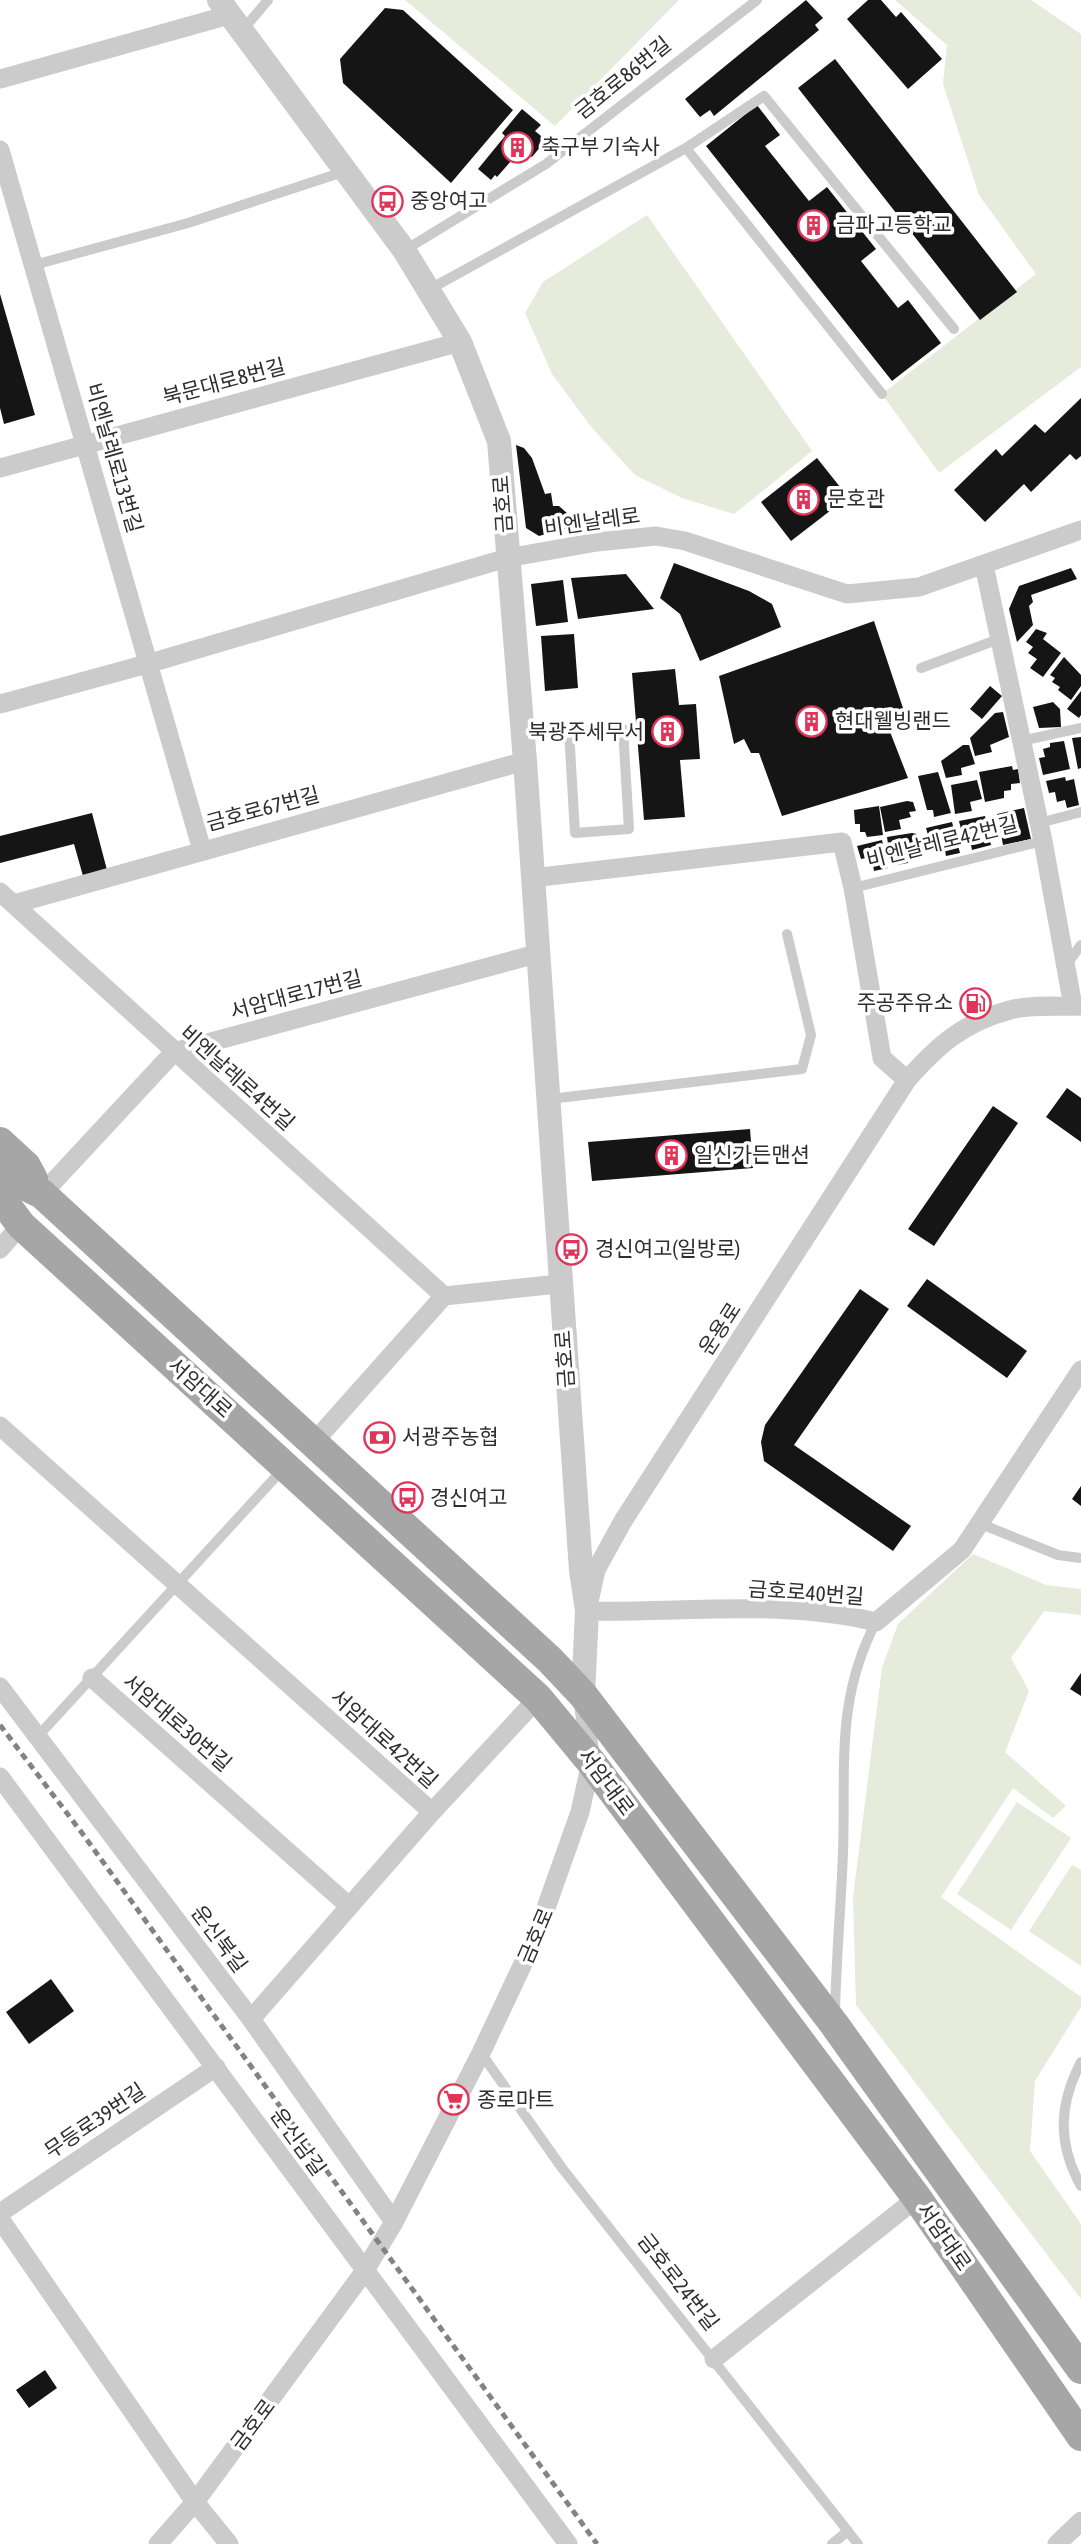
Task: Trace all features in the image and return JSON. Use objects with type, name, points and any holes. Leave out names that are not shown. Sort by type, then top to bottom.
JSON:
[{"type":"main road","points":[[0,1142],[26,1166],[42,1194]]},
{"type":"main road","name":"서암대로","points":[[3,1181],[42,1194],[550,1660],[583,1695],[834,2024],[1081,2369]]},
{"type":"main road","name":"서암대로","points":[[3,1181],[11,1218],[538,1698],[591,1762],[917,2198],[1081,2436]]},
{"type":"street","points":[[0,79],[230,15]]},
{"type":"street","name":"금호로","points":[[158,2544],[195,2502],[364,2273],[394,2222],[481,2053],[551,1899],[580,1812],[591,1762],[583,1695],[587,1611],[581,1570],[559,1284],[525,761],[499,441],[460,342],[429,289],[404,250],[230,15]]},
{"type":"street","name":"비엔날레로13번길","points":[[0,150],[87,443],[147,664]]},
{"type":"street","name":"북문대로8번길","points":[[0,468],[460,342]]},
{"type":"street","name":"비엔날레로","points":[[0,704],[147,664],[507,558],[597,542],[656,536],[704,546],[792,578],[847,594],[919,587],[1081,530]]},
{"type":"street","name":"비엔날레로42번길","points":[[984,565],[1041,832],[1065,967],[1077,1006]]},
{"type":"street","points":[[147,664],[202,850]]},
{"type":"street","name":"금호로67번길","points":[[7,898],[202,850],[525,761]]},
{"type":"street","points":[[532,878],[842,842],[853,887],[882,1058],[907,1080]]},
{"type":"street","name":"비엔날레로4번길","points":[[7,898],[444,1296]]},
{"type":"street","name":"서암대로17번길","points":[[174,1052],[537,954]]},
{"type":"street","name":"운용로","points":[[587,1611],[596,1570],[623,1521],[907,1080],[949,1037],[985,1019],[1012,1009],[1077,1006]]},
{"type":"street","points":[[42,1194],[174,1052]]},
{"type":"street","points":[[0,1249],[11,1218]]},
{"type":"street","points":[[313,1443],[444,1296],[559,1284]]},
{"type":"street","name":"금호로40번길","points":[[587,1611],[772,1610],[854,1617],[876,1622],[962,1550],[1081,1370]]},
{"type":"street","points":[[0,1426],[177,1585]]},
{"type":"street","name":"서암대로42번길","points":[[177,1585],[432,1812]]},
{"type":"street","name":"서암대로30번길","points":[[92,1678],[349,1906]]},
{"type":"street","name":"운신북길","points":[[0,1687],[39,1735],[251,2019],[394,2222]]},
{"type":"street","name":"서암대로42번길","points":[[251,2019],[432,1812],[538,1698]]},
{"type":"street","name":"운신남길","points":[[1,1782],[216,2067],[558,2541]]},
{"type":"street","name":"무등로39번길","points":[[0,2213],[216,2067]]},
{"type":"street","points":[[714,2359],[917,2198]]},
{"type":"street","points":[[0,2219],[195,2502],[229,2544]]},
{"type":"street","points":[[1057,2544],[1081,2521]]},
{"type":"lane","points":[[230,15],[268,0]]},
{"type":"lane","name":"금호로86번길","points":[[404,250],[546,164],[757,0]]},
{"type":"lane","points":[[429,289],[686,148],[764,96],[954,329]]},
{"type":"lane","points":[[686,148],[882,394]]},
{"type":"lane","points":[[34,265],[188,223],[346,171]]},
{"type":"lane","points":[[921,668],[999,639]]},
{"type":"lane","points":[[1020,741],[1081,728]]},
{"type":"lane","points":[[522,733],[569,731],[622,729],[629,830],[575,833],[569,731]]},
{"type":"lane","name":"비엔날레로42번길","points":[[853,887],[1041,832],[1081,812]]},
{"type":"lane","points":[[546,1100],[802,1069],[811,1035],[787,934]]},
{"type":"lane","points":[[1065,967],[1081,945]]},
{"type":"lane","name":"서암대로30번길","points":[[39,1735],[286,1467]]},
{"type":"lane","points":[[981,1524],[1058,1555],[1081,1558]]},
{"type":"lane","points":[[834,2024],[843,1845],[844,1727],[860,1653],[876,1622]]},
{"type":"lane","name":"금호로24번길","points":[[481,2053],[562,2168],[858,2544]]},
{"type":"lane","points":[[1081,2062],[1069,2086],[1062,2120],[1069,2154],[1081,2186]]},
{"type":"lane","points":[[832,2544],[848,2531]]},
{"type":"shaded area","points":[[405,0],[679,0],[555,126]]},
{"type":"shaded area","points":[[895,0],[1031,0],[1081,34],[1081,367],[939,473],[882,394],[1036,274],[979,195],[943,84],[947,45]]},
{"type":"shaded area","points":[[647,215],[812,451],[734,514],[682,498],[635,475],[592,428],[552,374],[525,313],[543,282]]},
{"type":"shaded area","points":[[973,1554],[1046,1585],[1081,1589],[1081,1615],[1044,1611],[1011,1658],[1029,1691],[1005,1752],[1066,1806],[1053,1818],[1013,1788],[941,1897],[1081,1997],[1081,2007],[1035,2081],[1030,2151],[1081,2224],[1081,2299],[856,2005],[853,1897],[882,1668],[898,1624]]},
{"type":"shaded area","points":[[1017,1802],[1071,1838],[1011,1930],[957,1894]]},
{"type":"shaded area","points":[[1072,1865],[1081,1870],[1081,1966],[1029,1931]]},
{"type":"building","points":[[806,0],[823,18],[815,25],[819,30],[714,116],[710,110],[700,117],[685,99]]},
{"type":"building","points":[[868,0],[881,0],[896,17],[901,12],[942,59],[908,89],[847,19]]},
{"type":"building","points":[[385,8],[403,10],[513,110],[451,183],[343,83],[340,59]]},
{"type":"building","points":[[835,59],[1017,292],[980,320],[798,88]]},
{"type":"building","name":"금파고등학교","points":[[757,105],[780,135],[765,146],[809,201],[827,187],[876,249],[861,261],[898,308],[908,300],[941,343],[892,381],[706,146]]},
{"type":"building","name":"축구부 기숙사","points":[[522,109],[541,125],[535,131],[546,140],[532,157],[528,154],[521,163],[511,161],[491,180],[478,169],[505,136],[502,133]]},
{"type":"building","points":[[0,294],[35,415],[4,424],[0,408]]},
{"type":"building","points":[[1081,398],[1081,456],[1076,460],[1070,454],[1031,492],[1024,484],[985,522],[954,490],[996,449],[1002,456],[1035,424],[1045,433]]},
{"type":"building","points":[[516,445],[524,448],[532,458],[545,494],[551,493],[553,506],[559,506],[568,514],[571,527],[539,536],[526,528]]},
{"type":"building","name":"문호관","points":[[817,458],[848,497],[791,541],[761,502]]},
{"type":"building","points":[[674,563],[749,591],[772,604],[781,627],[700,661],[680,614],[660,598]]},
{"type":"building","points":[[1071,568],[1077,579],[1031,595],[1033,602],[1029,606],[1033,625],[1017,642],[1009,609],[1019,586]]},
{"type":"building","points":[[626,574],[654,609],[578,619],[571,578]]},
{"type":"building","points":[[563,580],[568,622],[536,626],[531,584]]},
{"type":"building","name":"현대웰빙랜드","points":[[874,621],[906,717],[887,724],[908,778],[782,816],[759,753],[751,753],[744,739],[734,744],[719,676]]},
{"type":"building","points":[[1036,629],[1047,633],[1043,639],[1061,653],[1043,677],[1030,668],[1037,659],[1028,653],[1033,647],[1026,642]]},
{"type":"building","points":[[574,634],[578,688],[545,691],[541,636]]},
{"type":"building","points":[[1064,657],[1081,675],[1081,686],[1071,700],[1058,690],[1060,687],[1052,682],[1055,678],[1050,675]]},
{"type":"building","name":"북광주세무서","points":[[675,669],[679,705],[696,704],[700,759],[680,760],[685,817],[644,820],[632,673]]},
{"type":"building","points":[[990,686],[1002,696],[982,719],[970,709]]},
{"type":"building","points":[[1081,691],[1081,715],[1079,718],[1067,709]]},
{"type":"building","points":[[1053,702],[1060,709],[1061,727],[1039,728],[1033,707]]},
{"type":"building","points":[[1003,712],[1009,737],[990,745],[992,752],[975,756],[970,738],[995,713]]},
{"type":"building","points":[[1081,737],[1081,768],[1078,769],[1072,738]]},
{"type":"building","points":[[1064,741],[1070,769],[1043,775],[1039,758],[1045,757],[1043,749],[1050,747],[1050,743]]},
{"type":"building","points":[[963,745],[969,745],[975,764],[961,768],[962,775],[946,778],[941,761]]},
{"type":"building","points":[[1012,766],[1013,770],[1018,769],[1020,783],[1011,784],[1011,790],[1004,791],[1004,798],[985,802],[979,772]]},
{"type":"building","points":[[938,772],[951,813],[934,817],[933,810],[927,810],[918,776]]},
{"type":"building","points":[[1065,777],[1066,781],[1074,779],[1079,805],[1067,808],[1065,800],[1057,802],[1055,792],[1049,793],[1046,781]]},
{"type":"building","points":[[977,780],[982,799],[970,802],[972,811],[955,814],[951,785]]},
{"type":"building","points":[[913,802],[916,811],[909,812],[911,817],[899,820],[901,829],[885,832],[880,807]]},
{"type":"building","points":[[879,806],[883,835],[867,837],[865,832],[860,832],[860,824],[855,824],[854,810]]},
{"type":"building","points":[[1024,808],[1031,839],[1003,845],[997,814]]},
{"type":"building","points":[[92,813],[107,870],[83,876],[74,844],[0,863],[0,836]]},
{"type":"building","points":[[985,816],[991,845],[972,850],[969,836],[963,837],[959,821]]},
{"type":"building","points":[[952,822],[960,853],[946,856],[945,851],[939,852],[937,845],[931,846],[926,828]]},
{"type":"building","points":[[917,834],[920,845],[906,851],[908,863],[891,866],[887,837]]},
{"type":"building","points":[[882,840],[888,868],[874,871],[873,865],[868,866],[866,858],[861,859],[857,846]]},
{"type":"building","points":[[1067,1088],[1081,1098],[1081,1142],[1046,1117]]},
{"type":"building","points":[[993,1106],[1018,1123],[934,1246],[908,1229]]},
{"type":"building","name":"일신가든맨션","points":[[750,1129],[753,1168],[592,1181],[588,1142]]},
{"type":"building","points":[[927,1279],[1027,1351],[1007,1378],[907,1306]]},
{"type":"building","points":[[860,1289],[889,1309],[794,1445],[911,1526],[893,1551],[764,1461],[761,1442],[765,1425]]},
{"type":"building","points":[[1081,1486],[1081,1506],[1072,1499]]},
{"type":"building","points":[[1081,1673],[1081,1696],[1070,1689]]},
{"type":"building","points":[[51,1979],[74,2011],[29,2044],[6,2012]]},
{"type":"building","points":[[45,2370],[57,2388],[29,2408],[16,2390]]},
{"type":"railway","points":[[0,1725],[82,1833],[597,2544]]},
{"type":"place","name":"축구부 기숙사","points":[[518,147]]},
{"type":"place","name":"중앙여고","points":[[387,201]]},
{"type":"place","name":"금파고등학교","points":[[813,225]]},
{"type":"place","name":"문호관","points":[[804,499]]},
{"type":"place","name":"현대웰빙랜드","points":[[812,721]]},
{"type":"place","name":"북광주세무서","points":[[667,732]]},
{"type":"place","name":"주공주유소","points":[[976,1003]]},
{"type":"place","name":"일신가든맨션","points":[[671,1155]]},
{"type":"place","name":"경신여고(일방로)","points":[[572,1249]]},
{"type":"place","name":"서광주농협","points":[[379,1437]]},
{"type":"place","name":"경신여고","points":[[407,1498]]},
{"type":"place","name":"종로마트","points":[[454,2100]]}]
